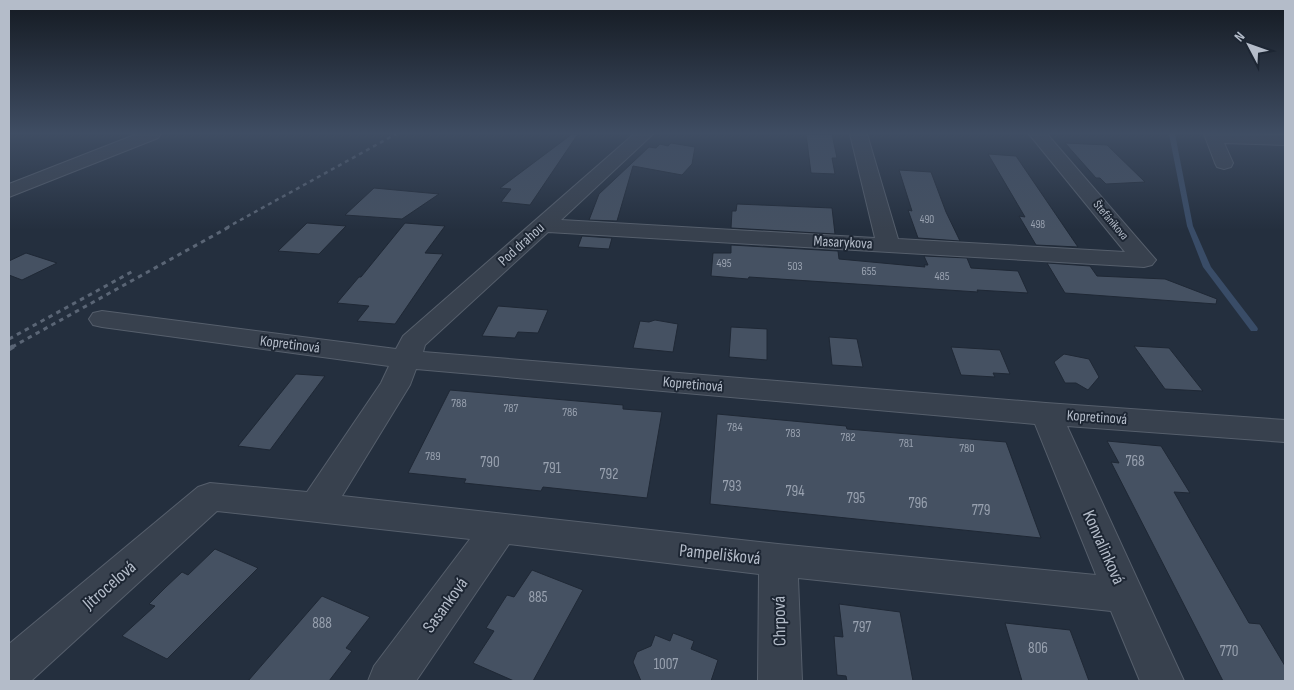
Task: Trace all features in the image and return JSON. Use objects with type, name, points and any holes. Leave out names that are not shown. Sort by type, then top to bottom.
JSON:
[{"type":"street","points":[[9,191],[71,166]]},
{"type":"street","name":"Pod drahou","points":[[405,359],[413,342],[608,166]]},
{"type":"street","points":[[867,166],[888,245]]},
{"type":"street","name":"Štefánikova","points":[[1065,166],[1144,260]]},
{"type":"street","name":"Masarykova","points":[[542,224],[1144,260]]},
{"type":"street","name":"Kopretinová","points":[[102,320],[405,359],[1046,414],[1285,431]]},
{"type":"street","points":[[316,507],[395,385],[405,359]]},
{"type":"street","name":"Konvalinková","points":[[1046,414],[1162,681]]},
{"type":"street","name":"Pampelišková","points":[[210,497],[316,507],[778,560],[1125,595]]},
{"type":"street","name":"Jitrocelová","points":[[9,672],[210,497]]},
{"type":"street","name":"Sasanková","points":[[390,681],[499,529]]},
{"type":"street","name":"Chrpová","points":[[778,560],[780,681]]},
{"type":"building","points":[[529,166],[556,166],[530,205],[501,202],[511,189],[500,188]]},
{"type":"building","points":[[629,166],[633,166],[617,221],[589,220],[599,194]]},
{"type":"building","points":[[634,166],[690,166],[682,175]]},
{"type":"building","points":[[810,166],[834,166],[835,174],[811,173]]},
{"type":"building","points":[[995,166],[1023,166],[1078,247],[1036,245],[1019,216],[1025,217]]},
{"type":"building","points":[[1086,166],[1129,166],[1145,182],[1106,184],[1100,178],[1096,178]]},
{"type":"building","points":[[899,170],[931,172],[946,212],[960,241],[918,238],[908,210],[912,211]]},
{"type":"building","points":[[374,188],[439,194],[402,219],[345,215]]},
{"type":"building","points":[[737,204],[832,208],[835,234],[731,228],[732,211],[736,211]]},
{"type":"building","points":[[307,223],[346,226],[319,254],[278,251]]},
{"type":"building","points":[[405,223],[445,226],[425,253],[443,254],[395,324],[357,321],[369,306],[337,303]]},
{"type":"building","points":[[582,236],[612,238],[609,249],[578,247]]},
{"type":"building","points":[[731,245],[838,251],[839,259],[925,267],[924,265],[928,265],[924,256],[967,258],[971,268],[1018,271],[1028,293],[977,290],[978,292],[711,276],[713,253],[731,253]]},
{"type":"building","points":[[26,253],[57,263],[22,280],[9,275],[9,261]]},
{"type":"building","points":[[1047,263],[1090,266],[1097,276],[1165,279],[1217,299],[1216,304],[1065,293]]},
{"type":"building","points":[[498,306],[548,310],[538,333],[518,332],[515,338],[482,336]]},
{"type":"building","points":[[655,320],[678,324],[673,352],[633,348],[640,321],[649,322]]},
{"type":"building","points":[[731,327],[767,329],[767,360],[729,357]]},
{"type":"building","points":[[829,337],[857,339],[863,367],[832,365]]},
{"type":"building","points":[[1134,346],[1169,348],[1203,391],[1165,389]]},
{"type":"building","points":[[951,347],[1000,350],[1010,374],[993,373],[995,377],[961,375]]},
{"type":"building","points":[[1064,354],[1089,359],[1099,377],[1088,390],[1076,383],[1065,383],[1054,362]]},
{"type":"building","points":[[296,374],[325,376],[270,450],[238,446]]},
{"type":"building","points":[[450,390],[623,405],[623,409],[662,412],[647,498],[543,487],[541,491],[464,483],[466,479],[408,473]]},
{"type":"building","points":[[717,414],[846,426],[847,429],[1006,442],[1041,538],[710,504]]},
{"type":"building","points":[[1107,441],[1161,446],[1190,493],[1174,492],[1249,623],[1260,624],[1285,666],[1285,681],[1223,681],[1111,462],[1119,463]]},
{"type":"building","points":[[215,549],[258,568],[167,659],[122,636],[155,606],[149,604],[182,572],[188,575]]},
{"type":"building","points":[[532,570],[583,590],[533,681],[514,681],[473,663],[494,631],[486,628],[507,595],[514,597]]},
{"type":"building","points":[[322,596],[370,617],[346,648],[352,651],[329,681],[248,681]]},
{"type":"building","points":[[839,604],[900,612],[913,681],[847,681],[846,676],[837,675],[834,636],[843,637]]},
{"type":"building","points":[[1005,623],[1070,630],[1089,681],[1022,681]]},
{"type":"building","points":[[673,633],[694,641],[691,649],[718,660],[711,681],[641,681],[633,662],[637,652],[651,646],[655,635],[670,641]]},
{"type":"waterway","points":[[1178,166],[1190,226],[1207,267],[1254,329]]},
{"type":"railway","points":[[226,228],[338,166]]},
{"type":"railway","points":[[12,347],[229,227]]},
{"type":"railway","points":[[9,339],[135,270]]},
{"type":"railway","points":[[9,349],[14,346]]}]
